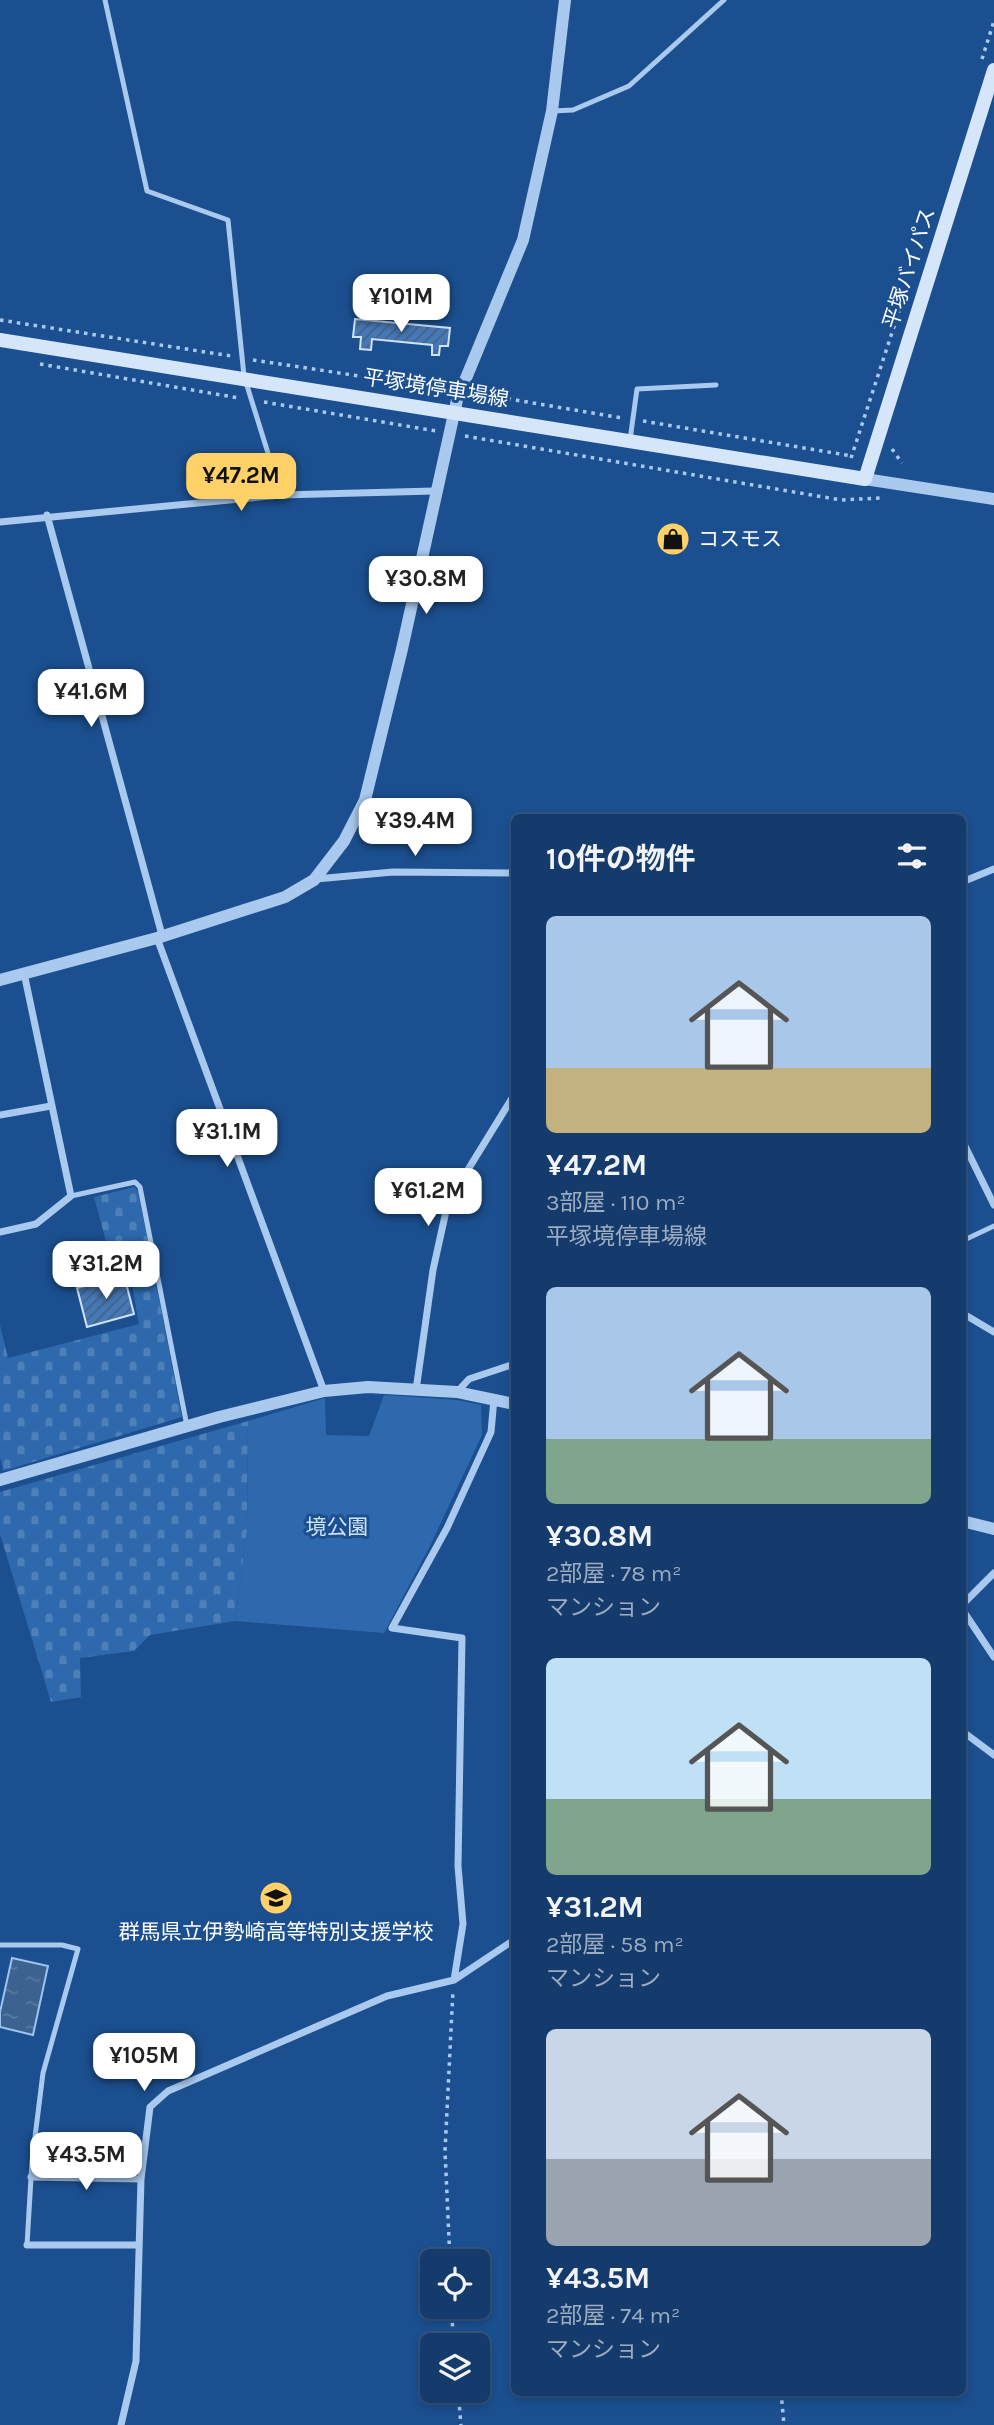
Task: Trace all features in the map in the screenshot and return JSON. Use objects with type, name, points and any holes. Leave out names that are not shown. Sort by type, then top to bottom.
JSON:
[{"type":"main road","name":"平塚バイパス","points":[[865,479],[994,71]]},
{"type":"main road","name":"平塚境停車場線","points":[[0,340],[865,479]]},
{"type":"street","points":[[0,980],[159,937],[285,897],[314,880],[344,841],[365,800],[402,649],[434,491],[454,411],[523,240],[552,111],[565,0]]},
{"type":"street","points":[[865,479],[994,499]]},
{"type":"street","points":[[0,522],[47,515],[281,495],[434,491]]},
{"type":"street","points":[[47,515],[159,937],[324,1391]]},
{"type":"street","points":[[966,880],[994,869]]},
{"type":"street","points":[[314,880],[393,872],[511,873]]},
{"type":"street","points":[[0,1233],[36,1224],[71,1196],[24,973]]},
{"type":"street","points":[[416,1390],[433,1270],[448,1202],[511,1099]]},
{"type":"street","points":[[0,1115],[51,1106]]},
{"type":"street","points":[[966,1148],[994,1205]]},
{"type":"street","points":[[966,1314],[994,1332]]},
{"type":"street","points":[[457,1392],[469,1379],[511,1365]]},
{"type":"street","points":[[0,1480],[187,1426],[324,1391],[368,1387],[457,1392],[511,1404]]},
{"type":"street","points":[[454,1980],[463,1924],[458,1866],[462,1638],[392,1628],[447,1528],[491,1432],[494,1399]]},
{"type":"street","points":[[966,1522],[994,1530]]},
{"type":"street","points":[[966,1603],[994,1573]]},
{"type":"street","points":[[966,1613],[994,1657]]},
{"type":"street","points":[[966,1734],[994,1755]]},
{"type":"street","points":[[121,2425],[136,2361],[141,2179],[150,2107],[168,2091],[387,1996],[454,1980],[511,1942]]},
{"type":"street","points":[[31,2177],[141,2179]]},
{"type":"street","points":[[27,2245],[138,2245]]},
{"type":"lane","points":[[105,0],[147,191],[228,220],[245,380],[281,495]]},
{"type":"lane","points":[[552,111],[573,110],[629,86],[724,0]]},
{"type":"lane","points":[[630,440],[637,389],[716,385]]},
{"type":"lane","points":[[71,1196],[135,1182],[140,1187],[187,1426]]},
{"type":"lane","points":[[966,1239],[994,1226]]},
{"type":"lane","points":[[0,1945],[62,1945],[78,1949],[43,2073],[31,2177],[27,2245]]},
{"type":"path","points":[[0,320],[460,391],[852,456]]},
{"type":"path","points":[[26,362],[841,500],[886,498]]},
{"type":"path","points":[[892,449],[902,463]]},
{"type":"path","points":[[449,2249],[445,2151],[454,1980]]},
{"type":"path","points":[[781,2396],[785,2425]]},
{"type":"path","points":[[459,2403],[461,2425]]},
{"type":"green space","points":[[134,1187],[138,1191],[182,1417],[3,1471],[0,1457],[0,1325],[8,1358],[139,1324],[129,1267],[113,1267],[94,1197]]},
{"type":"green space","name":"境公園","points":[[384,1395],[457,1400],[481,1405],[482,1435],[430,1546],[384,1633],[235,1621],[247,1532],[248,1421],[325,1398],[326,1435],[369,1436]]},
{"type":"green space","points":[[248,1421],[247,1532],[235,1621],[150,1635],[134,1651],[80,1658],[81,1697],[51,1702],[0,1534],[0,1492]]},
{"type":"water","points":[[12,1958],[48,1966],[33,2035],[0,2027],[0,2012]]},
{"type":"building","points":[[355,319],[450,328],[448,346],[440,346],[439,355],[432,355],[432,345],[372,339],[371,350],[360,349],[361,337],[353,337]]},
{"type":"building","points":[[124,1275],[134,1314],[87,1327],[77,1288]]},
{"type":"place","name":"コスモス","points":[[673,539]]},
{"type":"place","name":"群馬県立伊勢崎高等特別支援学校","points":[[276,1898]]}]
